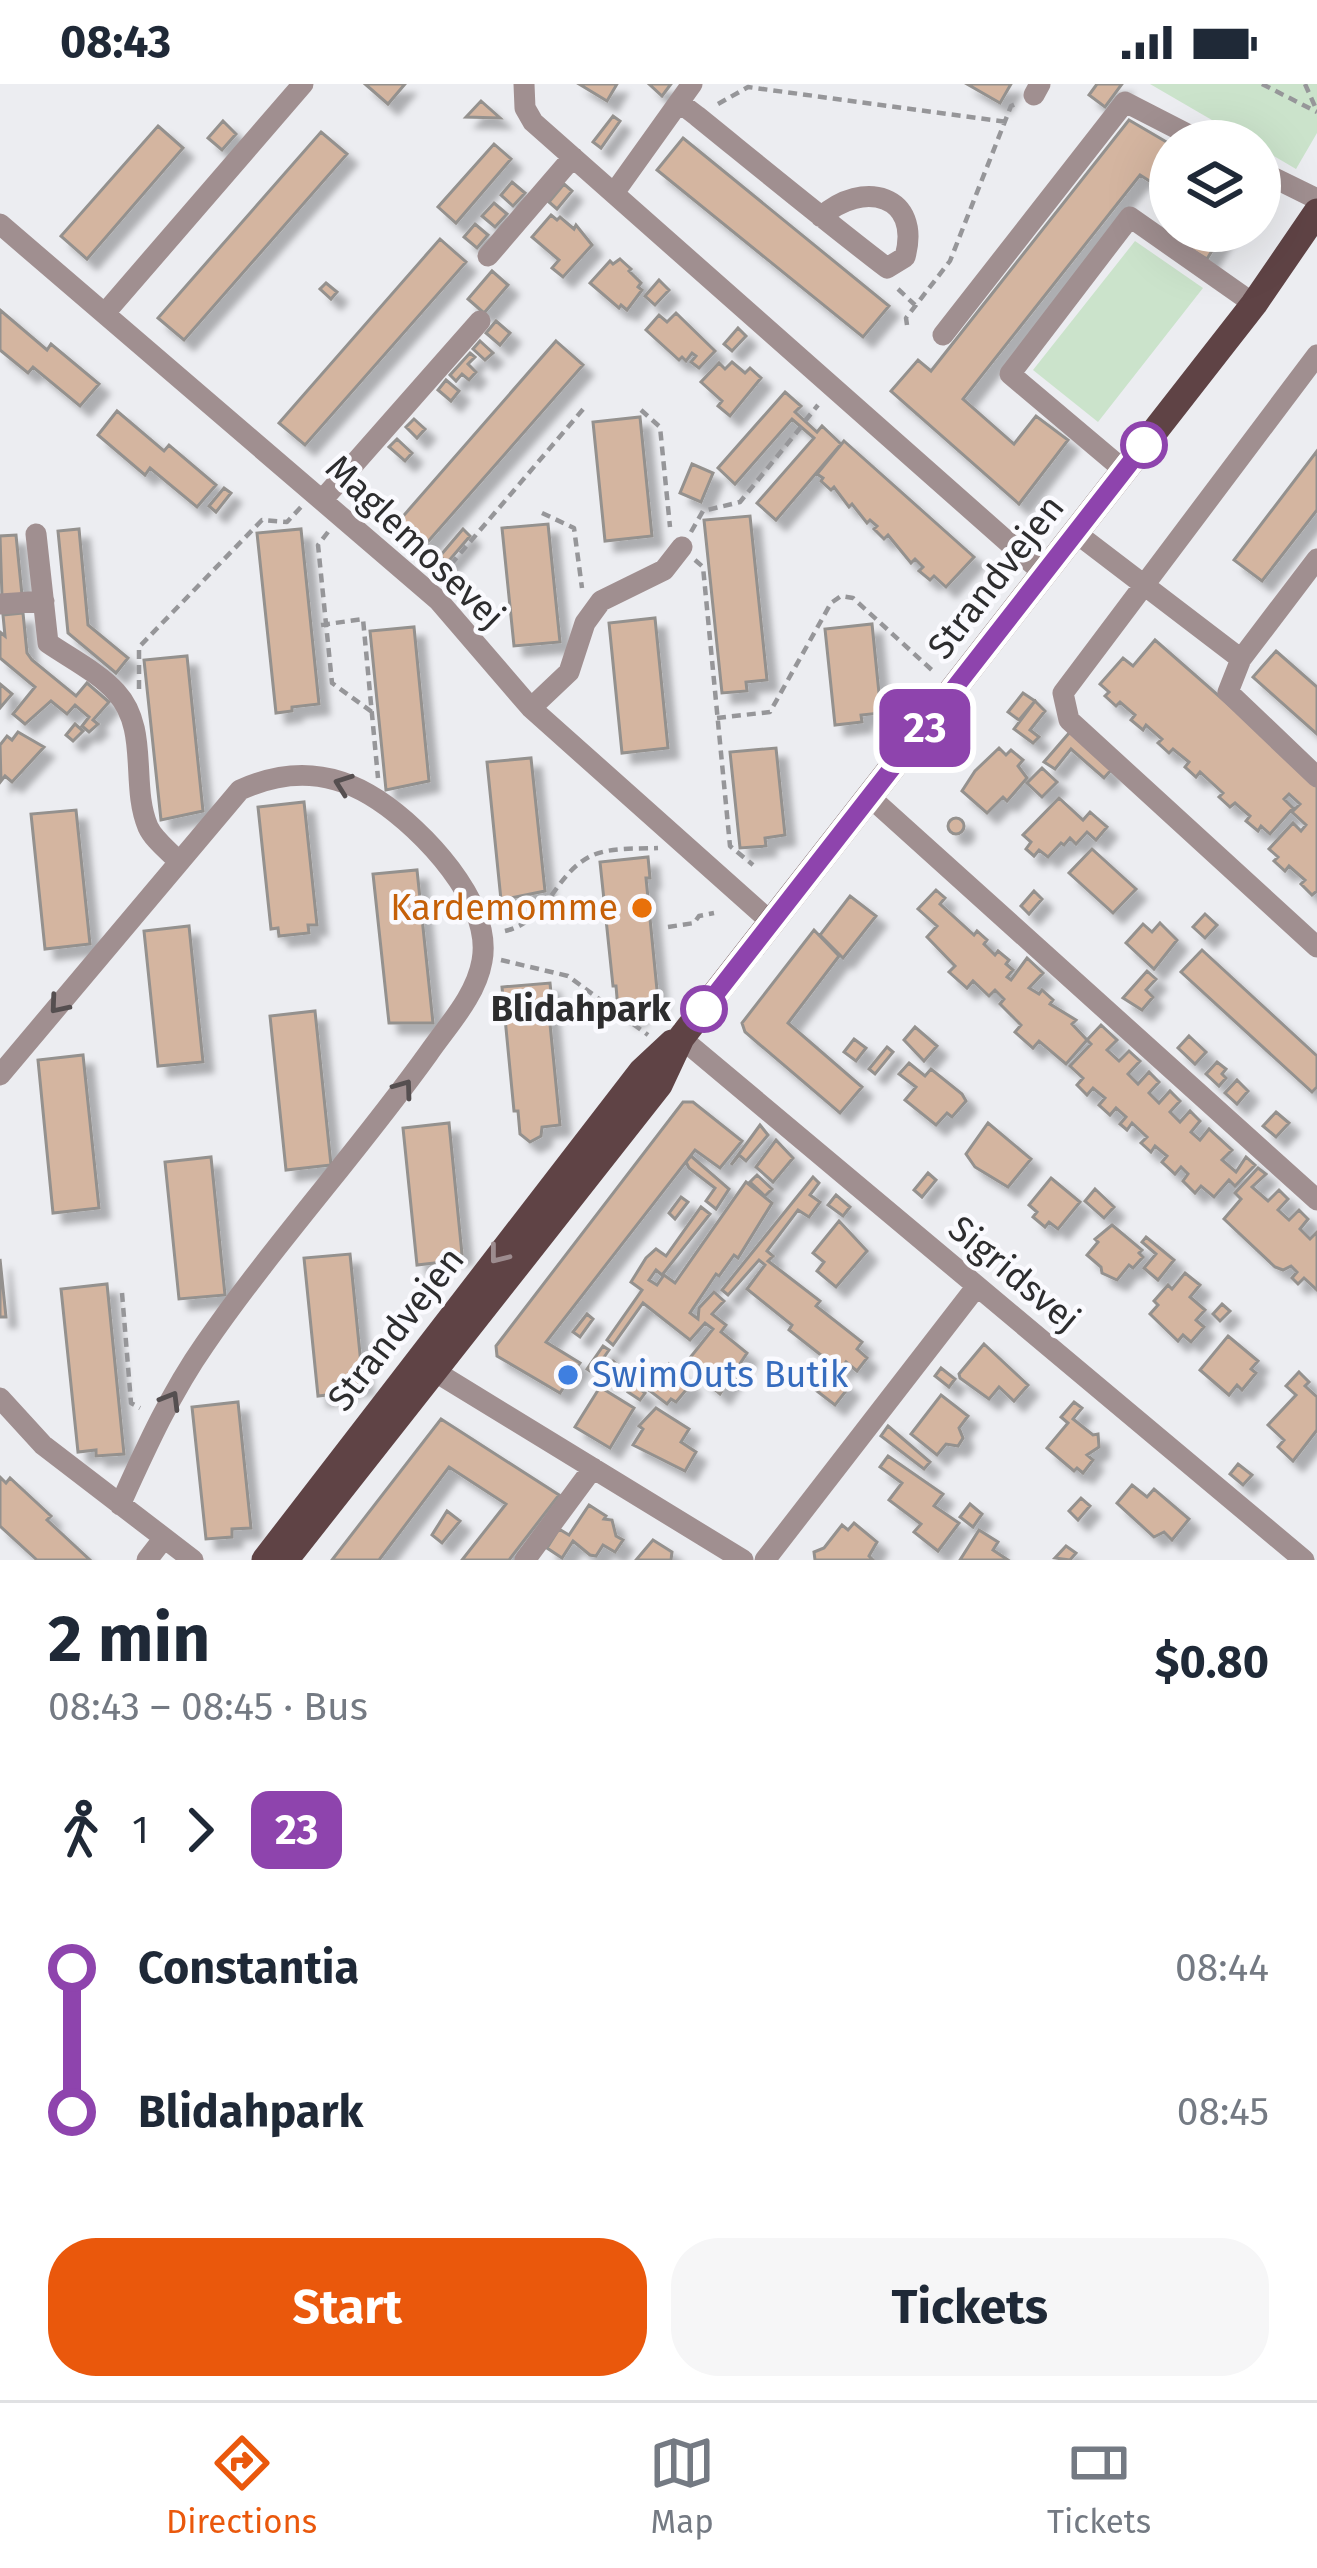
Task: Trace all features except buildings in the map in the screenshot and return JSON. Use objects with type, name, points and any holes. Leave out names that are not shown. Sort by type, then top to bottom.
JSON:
[{"type":"main road","name":"Strandvejen","points":[[265,1560],[659,1085],[673,1043],[1125,471],[1254,304],[1317,212]]},
{"type":"main road","name":"Strandvejen","points":[[285,1560],[426,1366]]},
{"type":"street","points":[[105,313],[303,84]]},
{"type":"street","points":[[524,84],[525,108],[533,122],[1044,574]]},
{"type":"street","points":[[614,193],[690,101],[821,217],[887,268],[905,257],[910,236],[904,214],[880,197],[839,201],[821,217]]},
{"type":"street","points":[[943,334],[1125,102],[1161,120]]},
{"type":"street","points":[[488,256],[572,157]]},
{"type":"street","points":[[1281,181],[1317,199]]},
{"type":"street","points":[[1125,471],[1010,374],[1130,217],[1254,304]]},
{"type":"street","name":"Maglemosevej","points":[[0,224],[428,591],[531,708],[771,922]]},
{"type":"street","points":[[320,495],[480,321]]},
{"type":"street","points":[[1317,355],[1063,693],[1069,720],[1317,947]]},
{"type":"street","points":[[1076,533],[1241,659]]},
{"type":"street","points":[[36,534],[48,643],[115,690],[135,730],[143,812],[150,833],[179,862]]},
{"type":"street","points":[[531,708],[568,672],[601,601],[664,570],[682,547]]},
{"type":"street","points":[[1317,559],[1241,659],[1228,692],[1317,777]]},
{"type":"street","points":[[0,604],[44,601]]},
{"type":"street","points":[[0,1075],[240,790],[263,780],[286,773],[314,774],[341,780],[381,801],[413,824],[466,892],[483,946],[475,988],[399,1095],[205,1344],[159,1419],[120,1505]]},
{"type":"street","points":[[871,798],[1317,1200]]},
{"type":"street","name":"Sigridsvej","points":[[673,1043],[977,1286],[1304,1560]]},
{"type":"street","points":[[765,1560],[977,1286]]},
{"type":"street","points":[[426,1366],[743,1560]]},
{"type":"street","points":[[0,1398],[43,1445],[193,1560]]},
{"type":"street","points":[[524,1560],[593,1468]]},
{"type":"street","points":[[147,1560],[164,1538]]},
{"type":"path","points":[[1262,84],[1317,112]]},
{"type":"path","points":[[1305,84],[1317,112]]},
{"type":"path","points":[[690,101],[748,87],[1007,122]]},
{"type":"path","points":[[908,325],[906,318],[950,261],[1011,106],[1037,89]]},
{"type":"path","points":[[894,267],[898,289],[916,305]]},
{"type":"path","points":[[428,591],[585,406]]},
{"type":"path","points":[[641,410],[660,427],[670,526],[682,547],[703,567],[730,846],[753,866]]},
{"type":"path","points":[[682,547],[703,512],[740,502],[801,427]]},
{"type":"path","points":[[135,730],[139,646],[262,520],[287,522],[320,495]]},
{"type":"path","points":[[542,513],[574,528],[583,600],[591,615]]},
{"type":"path","points":[[343,515],[318,545],[332,683],[372,712]]},
{"type":"path","points":[[717,718],[770,712],[831,603],[841,596],[853,598],[954,690]]},
{"type":"path","points":[[324,624],[362,619],[381,801]]},
{"type":"path","points":[[483,946],[526,926],[573,867],[596,853],[658,848]]},
{"type":"path","points":[[668,927],[694,923],[699,916],[714,913]]},
{"type":"path","points":[[483,946],[568,976],[673,1043]]},
{"type":"path","points":[[122,1293],[131,1403],[159,1419]]},
{"type":"green space","points":[[1150,84],[1317,84],[1317,133],[1296,169],[1281,160],[1281,120],[1212,120]]},
{"type":"green space","points":[[1135,241],[1203,288],[1098,422],[1033,370]]},
{"type":"bus line","name":"23","points":[[704,1009],[1144,445]]},
{"type":"place","name":"Kardemomme","points":[[642,908]]},
{"type":"place","name":"Blidahpark","points":[[704,1009]]},
{"type":"place","name":"SwimOuts Butik","points":[[568,1375]]}]
